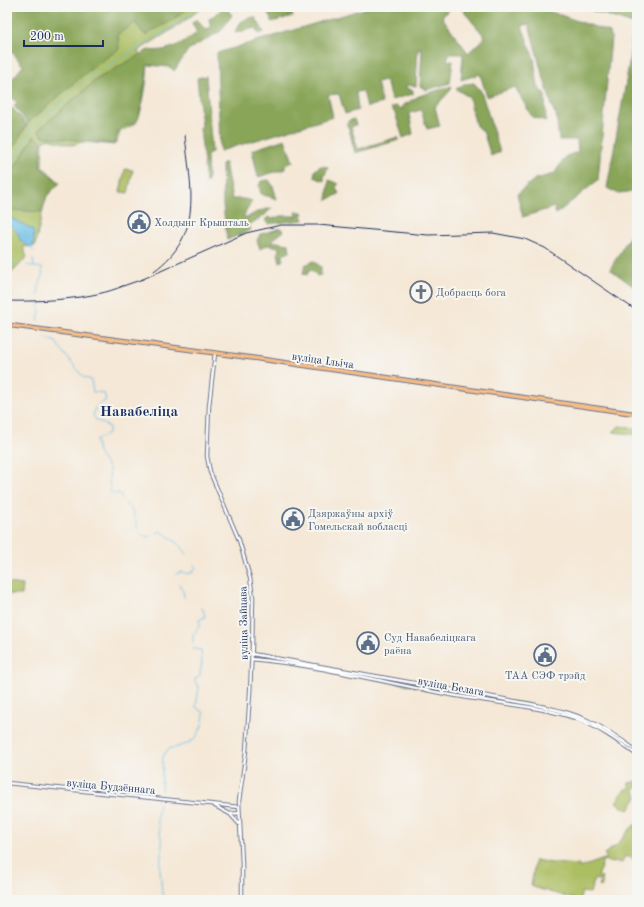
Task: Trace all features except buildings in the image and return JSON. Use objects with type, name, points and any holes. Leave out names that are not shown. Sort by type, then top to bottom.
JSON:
[{"type":"main road","name":"вуліца Ільіча","points":[[7,325],[215,353],[637,414]]},
{"type":"street","name":"вуліца Зайцава","points":[[215,353],[209,406],[207,456],[210,472],[239,540],[250,578],[253,597],[252,659],[246,751],[239,807],[242,900]]},
{"type":"street","name":"вуліца Белага","points":[[252,654],[531,704],[570,713],[596,724],[637,751]]},
{"type":"street","name":"вуліца Белага","points":[[252,659],[338,672],[575,718],[595,727],[637,755]]},
{"type":"street","name":"вуліца Будзённага","points":[[7,783],[239,807]]},
{"type":"street","name":"вуліца Будзённага","points":[[213,805],[230,814]]},
{"type":"street","points":[[230,814],[239,813]]},
{"type":"street","points":[[230,814],[240,825]]},
{"type":"green space","points":[[7,7],[203,7],[179,25],[138,51],[145,61],[147,68],[146,87],[142,105],[136,123],[120,132],[114,145],[83,142],[72,145],[48,139],[43,142],[42,166],[60,183],[46,196],[35,246],[23,247],[27,257],[8,277],[12,298],[7,298],[7,269],[11,263],[7,251],[7,140],[14,145],[32,118],[53,100]]},
{"type":"green space","points":[[7,7],[190,7],[171,21],[145,35],[135,23],[118,34],[119,49],[88,71],[28,123],[14,106],[17,103],[7,92],[7,85],[23,66],[7,45]]},
{"type":"green space","points":[[225,7],[232,15],[221,31],[188,50],[174,71],[170,67],[148,65],[139,116],[137,120],[121,129],[116,136],[114,144],[42,136],[38,130],[97,79],[148,50],[155,51],[168,49],[186,40],[197,33],[192,23],[197,19],[205,30],[211,27],[209,19]]},
{"type":"green space","points":[[370,7],[451,7],[442,17],[468,53],[485,37],[460,7],[537,7],[610,32],[611,38],[598,180],[556,214],[554,207],[523,217],[517,194],[535,179],[554,174],[566,156],[578,152],[577,140],[559,140],[556,113],[554,112],[540,66],[529,24],[522,26],[534,59],[538,87],[545,94],[546,121],[532,117],[515,87],[487,97],[480,74],[461,80],[463,54],[449,54],[447,60],[453,61],[450,83],[426,90],[420,86],[422,49],[418,48],[416,86],[407,85],[406,88],[413,90],[413,94],[391,100],[386,80],[377,82],[382,103],[367,107],[363,91],[356,92],[358,110],[345,114],[339,94],[328,95],[333,117],[220,151],[217,53]]},
{"type":"green space","points":[[581,7],[637,7],[637,26],[633,24]]},
{"type":"green space","points":[[291,10],[293,16],[272,22],[268,13]]},
{"type":"green space","points":[[255,17],[264,32],[259,34],[255,28],[235,33],[239,24],[247,19]]},
{"type":"green space","points":[[637,33],[637,195],[631,192],[617,193],[607,188],[632,39]]},
{"type":"green space","points":[[206,76],[212,152],[207,155],[208,181],[206,183],[200,128],[202,126],[197,78]]},
{"type":"green space","points":[[474,83],[481,91],[500,152],[491,156],[483,131],[476,126],[469,97],[456,89],[464,84]]},
{"type":"green space","points":[[452,86],[449,92],[435,107],[440,126],[427,129],[421,110],[409,113],[413,134],[403,138],[395,113],[391,108],[396,106],[402,110],[402,106],[419,96]]},
{"type":"green space","points":[[12,108],[27,124],[7,159],[7,112]]},
{"type":"green space","points":[[354,119],[356,125],[351,127],[358,149],[398,137],[399,140],[355,153],[348,125],[348,121]]},
{"type":"green space","points":[[34,136],[41,141],[40,167],[60,183],[47,196],[42,212],[7,210],[7,180]]},
{"type":"green space","points":[[285,139],[293,162],[285,165],[285,169],[258,177],[252,150]]},
{"type":"green space","points":[[222,163],[225,163],[232,199],[252,201],[243,217],[248,217],[259,211],[272,208],[265,215],[249,225],[251,230],[227,240],[223,205]]},
{"type":"green space","points":[[321,166],[328,167],[324,181],[314,177],[315,170]]},
{"type":"green space","points":[[125,169],[133,170],[128,193],[120,192]]},
{"type":"green space","points":[[269,180],[273,186],[277,199],[261,194],[259,186],[261,181]]},
{"type":"green space","points":[[329,180],[339,184],[336,187],[339,194],[327,200]]},
{"type":"green space","points":[[295,212],[302,212],[303,220],[268,224],[265,220],[268,217],[273,219],[280,216],[298,216]]},
{"type":"green space","points":[[635,227],[637,229],[637,289],[610,269]]},
{"type":"green space","points":[[281,228],[283,232],[271,241],[289,244],[290,252],[283,254],[283,260],[280,262],[278,253],[279,247],[267,245],[260,249],[257,240],[261,234]]},
{"type":"green space","points":[[314,261],[321,267],[321,275],[317,276],[310,269],[307,275],[303,274],[305,265]]},
{"type":"green space","points":[[619,426],[636,428],[637,435],[613,432]]},
{"type":"green space","points":[[7,583],[23,585],[22,595],[7,594]]},
{"type":"green space","points":[[372,677],[530,705],[452,693]]},
{"type":"green space","points":[[637,781],[637,788],[634,789],[637,797],[629,810],[616,802],[625,789],[629,788],[629,783]]},
{"type":"green space","points":[[637,823],[637,857],[635,859],[625,856],[622,863],[613,861],[612,863],[603,860],[598,876],[602,877],[601,881],[594,879],[590,893],[582,892],[580,898],[584,900],[577,900],[533,887],[531,885],[535,860],[579,865],[579,868],[607,858],[604,854],[617,845],[629,830]]},
{"type":"green space","points":[[601,881],[603,882],[601,887],[599,886]]},
{"type":"water","points":[[7,216],[32,229],[34,233],[33,246],[29,247],[20,240],[18,233],[7,222]]},
{"type":"waterway","points":[[7,175],[32,128],[92,75],[171,28],[200,7]]},
{"type":"waterway","points":[[32,245],[33,251]]},
{"type":"waterway","points":[[33,259],[34,267],[42,268],[38,295]]},
{"type":"waterway","points":[[11,263],[16,264]]},
{"type":"waterway","points":[[27,265],[34,267]]},
{"type":"waterway","points":[[38,320],[40,312],[39,303]]},
{"type":"waterway","points":[[46,338],[56,342],[83,377],[91,380],[93,392],[104,393],[106,400],[95,408],[93,415],[96,420],[109,427],[108,434],[96,440],[98,453],[109,469],[110,491],[114,494],[119,493],[122,499]]},
{"type":"waterway","points":[[125,503],[132,510],[140,533],[143,536],[152,536]]},
{"type":"waterway","points":[[157,533],[161,531],[179,544],[187,554]]},
{"type":"waterway","points":[[176,574],[181,572],[190,574],[196,568],[194,565]]},
{"type":"waterway","points":[[179,584],[183,591],[184,597]]},
{"type":"waterway","points":[[193,642],[193,635],[200,625],[199,620],[205,617],[203,609],[201,608]]},
{"type":"waterway","points":[[161,791],[163,756],[168,749],[183,745],[194,738],[198,734],[203,721],[204,713],[196,707],[199,687],[194,680],[200,675],[202,662],[201,650],[193,649]]},
{"type":"waterway","points":[[159,803],[157,818],[162,843],[160,869],[162,894],[165,900]]},
{"type":"railway","points":[[154,271],[170,257],[181,242],[188,226],[191,192],[185,135]]},
{"type":"railway","points":[[120,287],[143,279],[246,233],[281,225],[318,225],[428,235],[493,233],[525,239],[545,248],[637,311]]},
{"type":"railway","points":[[7,301],[34,301],[82,297],[123,286]]},
{"type":"place","name":"Холдынг Крышталь","points":[[139,222]]},
{"type":"place","name":"Добрасць бога","points":[[421,292]]},
{"type":"place","name":"Дзяржаўны архіў Гомельскай вобласці","points":[[293,519]]},
{"type":"place","name":"Суд Навабеліцкага раёна","points":[[368,643]]},
{"type":"place","name":"ТАА СЭФ трэйд","points":[[545,655]]},
{"type":"district","name":"Навабеліца","points":[[139,411]]}]
